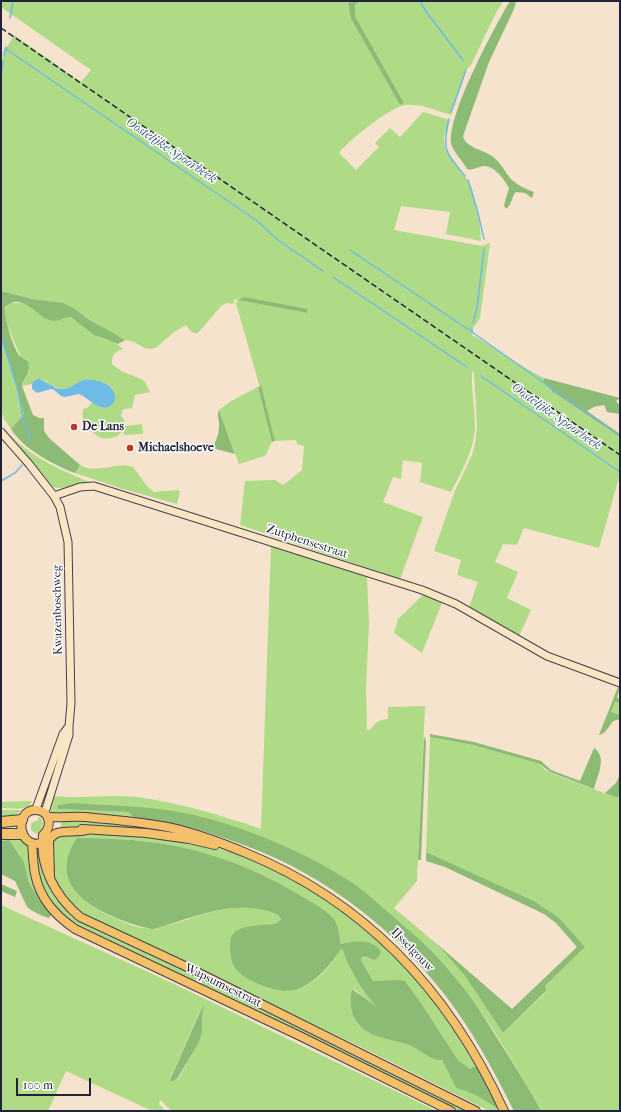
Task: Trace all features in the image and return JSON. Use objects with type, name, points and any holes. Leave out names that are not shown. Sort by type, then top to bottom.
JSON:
[{"type":"highway","points":[[1,819],[18,819]]},
{"type":"highway","points":[[1,822],[18,819]]},
{"type":"highway","points":[[1,833],[23,832]]},
{"type":"main road","points":[[23,832],[27,820],[31,816],[38,814],[39,809]]},
{"type":"main road","points":[[39,809],[51,819],[54,833],[45,841],[32,843],[28,841],[23,832],[18,817],[25,810],[39,809]]},
{"type":"main road","points":[[45,841],[43,835],[48,828],[51,819]]},
{"type":"main road","name":"IJsselgouw","points":[[51,819],[129,821],[170,828],[210,839],[253,856],[299,878],[328,895],[364,923],[401,956],[424,981],[444,1006],[474,1054],[504,1111]]},
{"type":"main road","name":"IJsselgouw","points":[[54,833],[82,832],[87,830],[130,831],[167,835],[209,844],[253,856]]},
{"type":"main road","points":[[23,832],[34,839],[45,841]]},
{"type":"main road","name":"Wapsumsestraat","points":[[45,841],[45,868],[55,890],[71,910],[80,917],[185,966],[476,1111]]},
{"type":"main road","name":"Wapsumsestraat","points":[[32,843],[35,874],[42,896],[55,914],[75,928],[302,1037],[451,1111]]},
{"type":"street","points":[[1,432],[54,496]]},
{"type":"street","name":"Zutphensestraat","points":[[54,496],[80,487],[94,486],[422,590],[456,604],[547,656],[620,683]]},
{"type":"street","name":"Kwazenboschweg","points":[[39,809],[69,735],[71,699],[68,542],[60,507],[54,496]]},
{"type":"street","name":"Kwazenboschweg","points":[[39,809],[47,779],[63,734],[69,726]]},
{"type":"green space","points":[[1,1],[351,1],[348,5],[351,19],[400,105],[404,103],[355,16],[355,5],[360,1],[503,1],[471,65],[467,69],[451,115],[417,105],[406,105],[399,107],[390,111],[370,125],[339,153],[356,170],[379,147],[375,143],[390,128],[400,137],[423,112],[450,120],[444,137],[445,148],[472,188],[480,226],[481,241],[446,234],[450,212],[401,206],[394,230],[482,246],[490,243],[480,318],[473,327],[472,335],[544,378],[543,382],[553,392],[620,437],[620,474],[599,548],[524,528],[517,545],[503,544],[495,562],[518,572],[507,598],[531,610],[519,636],[469,607],[478,582],[457,575],[461,560],[434,551],[454,493],[472,455],[475,444],[477,427],[474,373],[472,371],[475,419],[474,435],[467,460],[451,492],[420,482],[422,463],[403,460],[401,479],[393,477],[383,502],[423,517],[400,579],[240,525],[245,481],[275,480],[283,485],[302,470],[304,446],[297,444],[296,440],[275,441],[236,303],[238,300],[235,299],[233,304],[227,303],[221,306],[198,333],[192,332],[186,325],[174,332],[157,347],[151,349],[145,348],[132,341],[125,340],[106,330],[75,309],[50,301],[33,299],[1,291],[1,69],[4,49],[7,47],[14,35],[81,82],[91,70],[1,7]],"holes":[[[239,300],[307,309],[306,313]]]},
{"type":"green space","points":[[351,1],[360,1],[355,5],[355,16],[404,103],[400,105],[351,19],[348,4]]},
{"type":"green space","points":[[510,1],[516,2],[514,9],[489,62],[463,136],[464,140],[471,146],[495,158],[515,183],[534,192],[532,198],[525,193],[516,192],[506,209],[504,205],[509,188],[504,181],[495,170],[487,166],[471,170],[467,169],[452,146],[451,134],[455,116],[472,73]]},
{"type":"green space","points":[[1,291],[33,299],[63,303],[125,340],[118,344],[94,335],[71,317],[55,321],[47,319],[24,303],[11,303],[5,307],[7,325],[17,352],[28,361],[29,369],[22,386],[33,415],[39,418],[44,418],[44,431],[49,438],[80,465],[75,473],[58,466],[31,450],[16,436],[11,429],[24,414],[1,335]]},
{"type":"green space","points":[[244,297],[307,309],[307,313],[238,300]]},
{"type":"green space","points":[[11,303],[25,304],[54,321],[64,317],[71,317],[96,336],[120,346],[123,349],[114,354],[112,364],[121,371],[141,379],[145,382],[150,392],[135,395],[132,408],[123,409],[121,416],[124,420],[125,426],[142,424],[143,434],[124,435],[123,431],[114,437],[106,438],[97,436],[88,428],[83,419],[83,409],[87,408],[93,402],[102,408],[94,380],[82,381],[68,388],[61,389],[52,386],[44,380],[35,380],[32,384],[22,386],[29,371],[13,339],[6,320],[6,307]]},
{"type":"green space","points":[[1,335],[24,414],[11,429],[4,419],[1,410]]},
{"type":"green space","points":[[544,378],[620,398],[616,401],[620,406],[620,414],[607,412],[604,405],[594,407],[587,411],[620,434],[620,437],[553,392],[543,382]]},
{"type":"green space","points":[[261,386],[275,441],[272,442],[258,387]]},
{"type":"green space","points":[[258,387],[272,442],[265,456],[239,464],[219,410],[231,401]]},
{"type":"green space","points":[[219,410],[235,454],[212,448],[216,441],[218,432]]},
{"type":"green space","points":[[11,436],[39,458],[92,483],[57,488],[53,487]]},
{"type":"green space","points":[[80,465],[93,469],[120,466],[133,467],[145,484],[154,492],[178,490],[180,492],[177,504],[123,489],[75,473]]},
{"type":"green space","points":[[271,546],[367,577],[369,623],[366,689],[367,730],[370,730],[379,721],[388,719],[388,707],[425,706],[417,881],[394,908],[437,944],[465,976],[503,1033],[547,991],[545,986],[585,947],[544,908],[534,901],[426,852],[430,737],[473,745],[540,764],[545,770],[556,775],[620,799],[620,1111],[541,1111],[513,1061],[492,1029],[453,974],[440,959],[368,895],[334,872],[311,859],[287,847],[237,828],[160,810],[93,804],[70,804],[57,805],[58,809],[128,812],[136,818],[53,814],[51,812],[50,806],[52,796],[137,797],[200,810],[261,829]]},
{"type":"green space","points":[[423,595],[442,603],[422,653],[394,633],[398,619]]},
{"type":"green space","points":[[618,687],[620,688],[617,697],[620,703],[615,702],[611,712],[620,715],[620,720],[616,720],[611,723],[603,734],[599,735]]},
{"type":"green space","points":[[615,702],[620,702],[620,715],[611,712]]},
{"type":"green space","points":[[430,734],[474,742],[541,761],[551,770],[580,781],[594,748],[600,756],[601,762],[594,789],[550,772],[540,764],[473,745],[430,737]]},
{"type":"green space","points":[[424,736],[426,741],[421,860],[418,860]]},
{"type":"green space","points":[[620,774],[620,792],[618,798],[605,793],[616,783]]},
{"type":"green space","points":[[32,801],[27,807],[23,808],[1,808],[1,802]]},
{"type":"green space","points":[[71,803],[156,809],[207,818],[252,833],[297,852],[318,862],[357,886],[418,938],[452,973],[470,996],[485,1019],[522,1077],[541,1111],[514,1111],[482,1051],[445,995],[425,971],[381,927],[332,889],[277,859],[216,835],[178,825],[137,818],[128,812],[58,809],[57,805]]},
{"type":"green space","points":[[1,810],[21,810],[15,816],[1,818]]},
{"type":"green space","points":[[39,817],[42,819],[43,824],[39,834],[33,832],[31,827],[32,823],[38,820]]},
{"type":"green space","points":[[85,821],[129,824],[129,827],[61,827],[61,822]]},
{"type":"green space","points":[[102,832],[191,841],[252,858],[291,876],[359,922],[393,952],[431,996],[436,1005],[454,1027],[477,1065],[470,1069],[458,1060],[405,981],[373,981],[361,960],[362,957],[365,956],[374,960],[350,942],[341,944],[336,924],[330,915],[322,908],[281,884],[227,860],[188,849],[150,842],[77,838],[69,852],[67,865],[68,877],[80,897],[102,912],[137,927],[148,928],[162,926],[233,908],[254,908],[276,914],[281,919],[277,923],[245,928],[233,933],[231,937],[230,951],[236,968],[255,983],[273,989],[298,989],[317,978],[334,960],[342,947],[353,973],[378,1008],[352,989],[352,1011],[354,1018],[358,1023],[369,1033],[409,1045],[434,1059],[442,1060],[456,1088],[485,1099],[499,1111],[489,1111],[371,1052],[86,915],[69,900],[59,888],[53,874],[52,841],[60,835]]},
{"type":"green space","points":[[1,836],[18,836],[29,844],[47,908],[40,901],[29,883],[24,862],[9,840],[1,841]]},
{"type":"green space","points":[[77,838],[150,842],[208,854],[263,875],[317,905],[335,921],[341,944],[363,942],[373,944],[378,948],[381,952],[378,958],[374,960],[365,956],[362,957],[361,960],[373,981],[405,981],[458,1060],[470,1069],[477,1065],[498,1109],[478,1096],[456,1088],[442,1060],[434,1059],[409,1045],[369,1033],[358,1023],[354,1018],[352,1011],[352,989],[376,1006],[365,993],[356,978],[348,964],[342,948],[322,973],[302,987],[288,991],[271,989],[263,986],[247,978],[236,969],[230,952],[230,940],[233,934],[241,928],[277,923],[281,919],[278,916],[268,911],[254,908],[224,909],[153,929],[137,926],[99,910],[79,895],[72,886],[67,875],[67,864],[70,852]]},
{"type":"green space","points":[[9,840],[24,862],[29,883],[40,901],[52,912],[50,917],[48,918],[39,915],[27,907],[15,881],[1,874],[1,841]]},
{"type":"green space","points":[[35,851],[41,852],[45,875],[52,893],[63,907],[91,928],[162,958],[472,1111],[457,1111],[338,1052],[81,929],[54,908],[38,879]]},
{"type":"green space","points":[[426,852],[534,901],[559,918],[585,947],[545,986],[547,990],[503,1033],[465,976],[437,944],[512,1009],[577,947],[556,923],[544,914],[445,867],[426,861]]},
{"type":"green space","points":[[1,884],[17,891],[15,897],[1,891]]},
{"type":"green space","points":[[1,905],[170,982],[437,1111],[172,1111],[160,1100],[159,1104],[166,1111],[152,1111],[66,1071],[48,1111],[1,1111]],"holes":[[[202,1006],[203,1016],[200,1036],[193,1053],[178,1079],[169,1081]]]},
{"type":"green space","points":[[203,1005],[202,1032],[199,1042],[177,1079],[169,1082]]},
{"type":"water","points":[[39,379],[58,389],[69,388],[81,381],[86,380],[102,382],[111,388],[115,399],[111,405],[104,408],[79,394],[65,397],[51,389],[37,393],[32,389],[32,384],[35,380]]},
{"type":"waterway","points":[[10,18],[13,1]]},
{"type":"waterway","points":[[420,1],[427,13],[463,60]]},
{"type":"waterway","name":"Oostelijke Spoorbeek","points":[[4,55],[6,47]]},
{"type":"waterway","name":"Oostelijke Spoorbeek","points":[[6,49],[257,221],[278,240],[323,271]]},
{"type":"waterway","points":[[1,76],[3,61]]},
{"type":"waterway","points":[[451,112],[466,70]]},
{"type":"waterway","points":[[449,119],[446,138],[447,150],[453,161],[465,176]]},
{"type":"waterway","points":[[468,180],[484,239]]},
{"type":"waterway","points":[[473,323],[477,308],[484,249]]},
{"type":"waterway","points":[[350,250],[472,332]]},
{"type":"waterway","name":"Oostelijke Spoorbeek","points":[[333,277],[467,367]]},
{"type":"waterway","points":[[472,328],[472,332],[554,390],[553,392]]},
{"type":"waterway","points":[[1,336],[18,390],[24,423],[29,433],[29,440]]},
{"type":"waterway","name":"Oostelijke Spoorbeek","points":[[481,376],[620,472]]},
{"type":"waterway","points":[[555,390],[620,436]]},
{"type":"waterway","points":[[1,481],[15,473],[22,465]]},
{"type":"railway","points":[[1,28],[620,455]]},
{"type":"place","name":"De Lans","points":[[74,427]]},
{"type":"place","name":"Michaelshoeve","points":[[130,448]]}]
